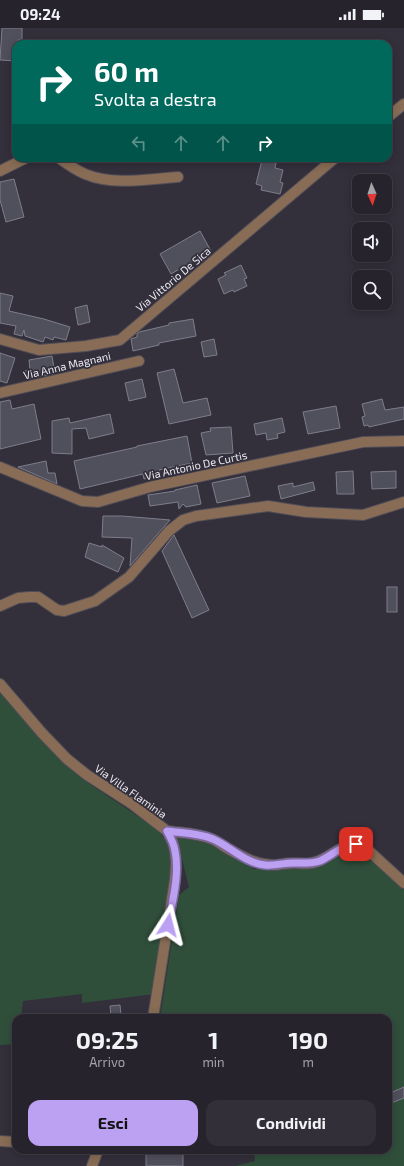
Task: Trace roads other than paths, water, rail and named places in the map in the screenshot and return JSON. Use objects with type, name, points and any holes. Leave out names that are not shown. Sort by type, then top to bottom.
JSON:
[{"type":"street","points":[[392,114],[404,104]]},
{"type":"street","points":[[0,171],[18,162]]},
{"type":"street","points":[[65,162],[80,172],[98,178],[120,181],[178,177]]},
{"type":"street","name":"Via Vittorio De Sica","points":[[0,339],[39,350],[86,346],[120,340],[330,162]]},
{"type":"street","name":"Via Anna Magnani","points":[[0,393],[139,361]]},
{"type":"street","name":"Via Antonio De Curtis","points":[[0,466],[82,501],[98,502],[150,487],[363,442],[404,441]]},
{"type":"street","points":[[0,606],[18,598],[38,597],[57,610],[64,611],[95,601],[129,577],[170,531],[183,520],[196,516],[268,506],[306,512],[363,515],[404,502]]},
{"type":"street","name":"Via Villa Flaminia","points":[[0,684],[42,733],[67,758],[87,775],[132,804],[167,831],[173,843],[176,863],[175,879],[154,1014]]},
{"type":"street","points":[[167,831],[199,835],[213,839],[246,859],[265,865],[311,863],[321,860],[347,845],[356,844],[363,846],[404,883]]},
{"type":"street","points":[[0,1141],[12,1142]]},
{"type":"street","points":[[92,1166],[96,1154]]}]
